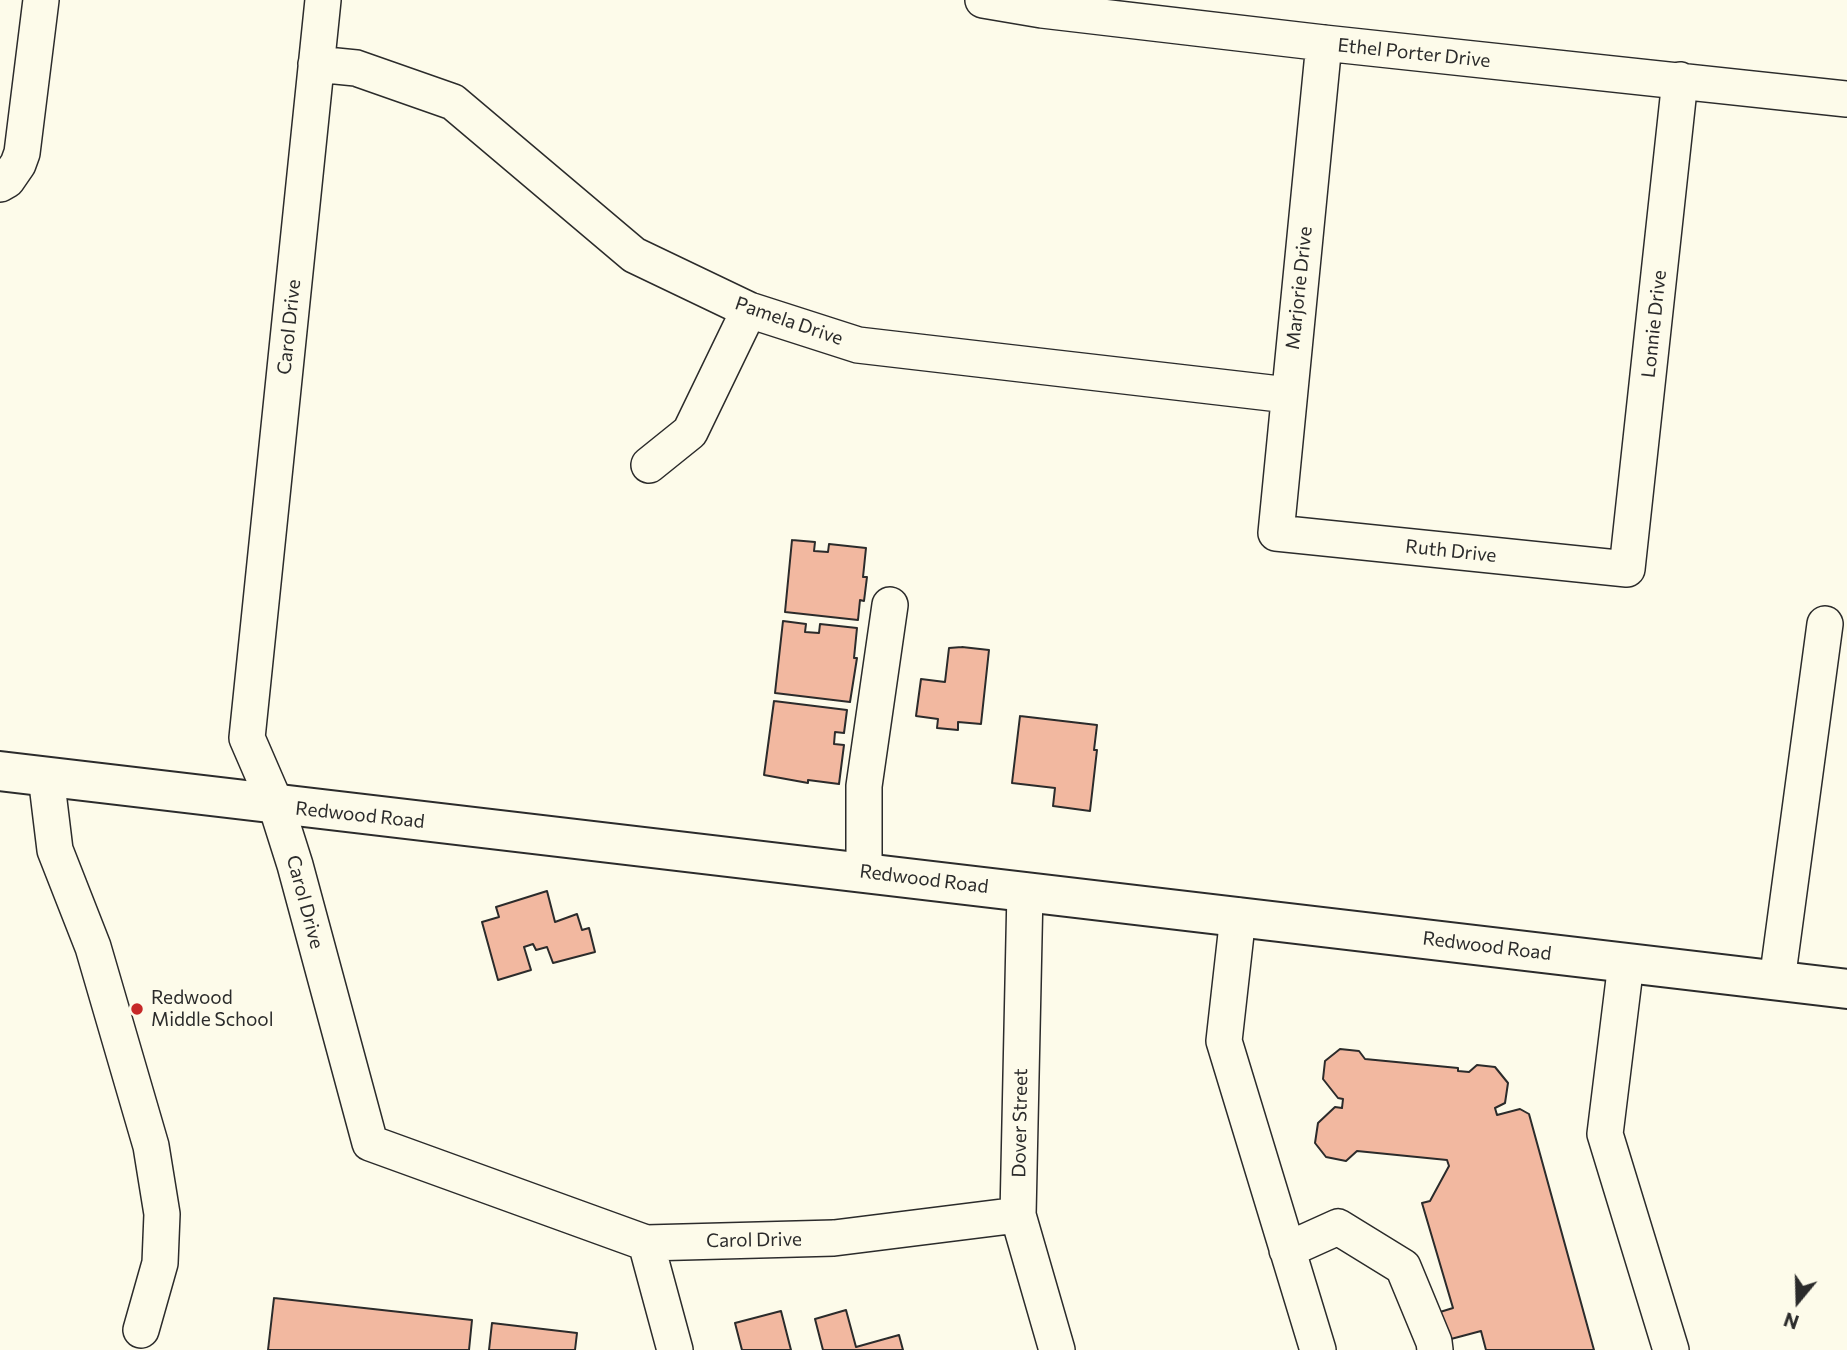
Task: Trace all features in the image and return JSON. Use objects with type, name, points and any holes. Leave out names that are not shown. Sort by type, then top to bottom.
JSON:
[{"type":"main road","name":"Redwood Road","points":[[0,771],[214,794],[276,805],[1847,989]]},
{"type":"street","points":[[0,184],[7,180],[22,153],[41,0]]},
{"type":"street","name":"Carol Drive","points":[[323,0],[247,738],[276,805],[295,865],[370,1143],[646,1243],[834,1238],[1018,1215]]},
{"type":"street","name":"Ethel Porter Drive","points":[[983,0],[1042,5],[1324,43],[1847,99]]},
{"type":"street","name":"Marjorie Drive","points":[[1276,533],[1324,43]]},
{"type":"street","name":"Pamela Drive","points":[[316,64],[356,68],[453,102],[634,255],[749,310],[858,345],[1288,396]]},
{"type":"street","name":"Lonnie Drive","points":[[1627,569],[1680,80]]},
{"type":"street","points":[[649,465],[690,432],[749,310]]},
{"type":"street","name":"Ruth Drive","points":[[1276,533],[1627,569]]},
{"type":"street","points":[[864,872],[864,786],[890,605]]},
{"type":"street","points":[[1777,981],[1825,624]]},
{"type":"street","points":[[46,776],[55,850],[93,947],[151,1146],[162,1214],[160,1263],[141,1330]]},
{"type":"street","name":"Dover Street","points":[[1025,891],[1018,1215],[1057,1350]]},
{"type":"street","points":[[1238,916],[1224,1041],[1318,1350]]},
{"type":"street","points":[[1626,963],[1605,1134],[1671,1350]]},
{"type":"street","points":[[1287,1250],[1338,1227],[1403,1267],[1435,1350]]},
{"type":"street","points":[[646,1243],[675,1350]]},
{"type":"building","points":[[792,540],[815,542],[814,551],[828,552],[829,544],[866,548],[863,577],[867,577],[864,601],[860,600],[858,620],[785,612]]},
{"type":"building","points":[[783,621],[806,624],[805,632],[819,633],[820,624],[857,628],[854,658],[857,658],[850,702],[775,693]]},
{"type":"building","points":[[949,648],[989,650],[981,724],[958,722],[958,730],[937,728],[938,719],[916,716],[921,679],[945,682]]},
{"type":"building","points":[[774,701],[847,710],[844,733],[835,732],[834,744],[844,745],[839,784],[808,780],[808,783],[764,775]]},
{"type":"building","points":[[1020,716],[1097,725],[1090,811],[1053,806],[1055,788],[1012,783]]},
{"type":"building","points":[[547,891],[555,922],[577,914],[582,930],[589,928],[595,952],[553,963],[547,947],[536,950],[533,944],[524,947],[531,970],[498,980],[482,922],[499,917],[496,907]]},
{"type":"building","points":[[1340,1049],[1359,1051],[1365,1059],[1458,1068],[1458,1071],[1469,1072],[1477,1065],[1495,1067],[1508,1083],[1505,1103],[1495,1108],[1497,1115],[1520,1109],[1529,1114],[1594,1350],[1486,1350],[1481,1331],[1451,1339],[1440,1312],[1453,1308],[1422,1203],[1430,1201],[1449,1166],[1447,1160],[1357,1151],[1346,1161],[1326,1157],[1315,1143],[1318,1123],[1335,1107],[1342,1108],[1343,1099],[1338,1098],[1323,1079],[1325,1061]]},
{"type":"building","points":[[274,1298],[472,1320],[469,1350],[268,1350]]},
{"type":"building","points":[[846,1310],[856,1347],[899,1335],[903,1350],[823,1350],[815,1319]]},
{"type":"building","points":[[781,1311],[791,1350],[742,1350],[735,1323]]},
{"type":"building","points":[[492,1323],[577,1333],[575,1350],[489,1350]]},
{"type":"place","name":"Redwood Middle School","points":[[137,1009]]}]
